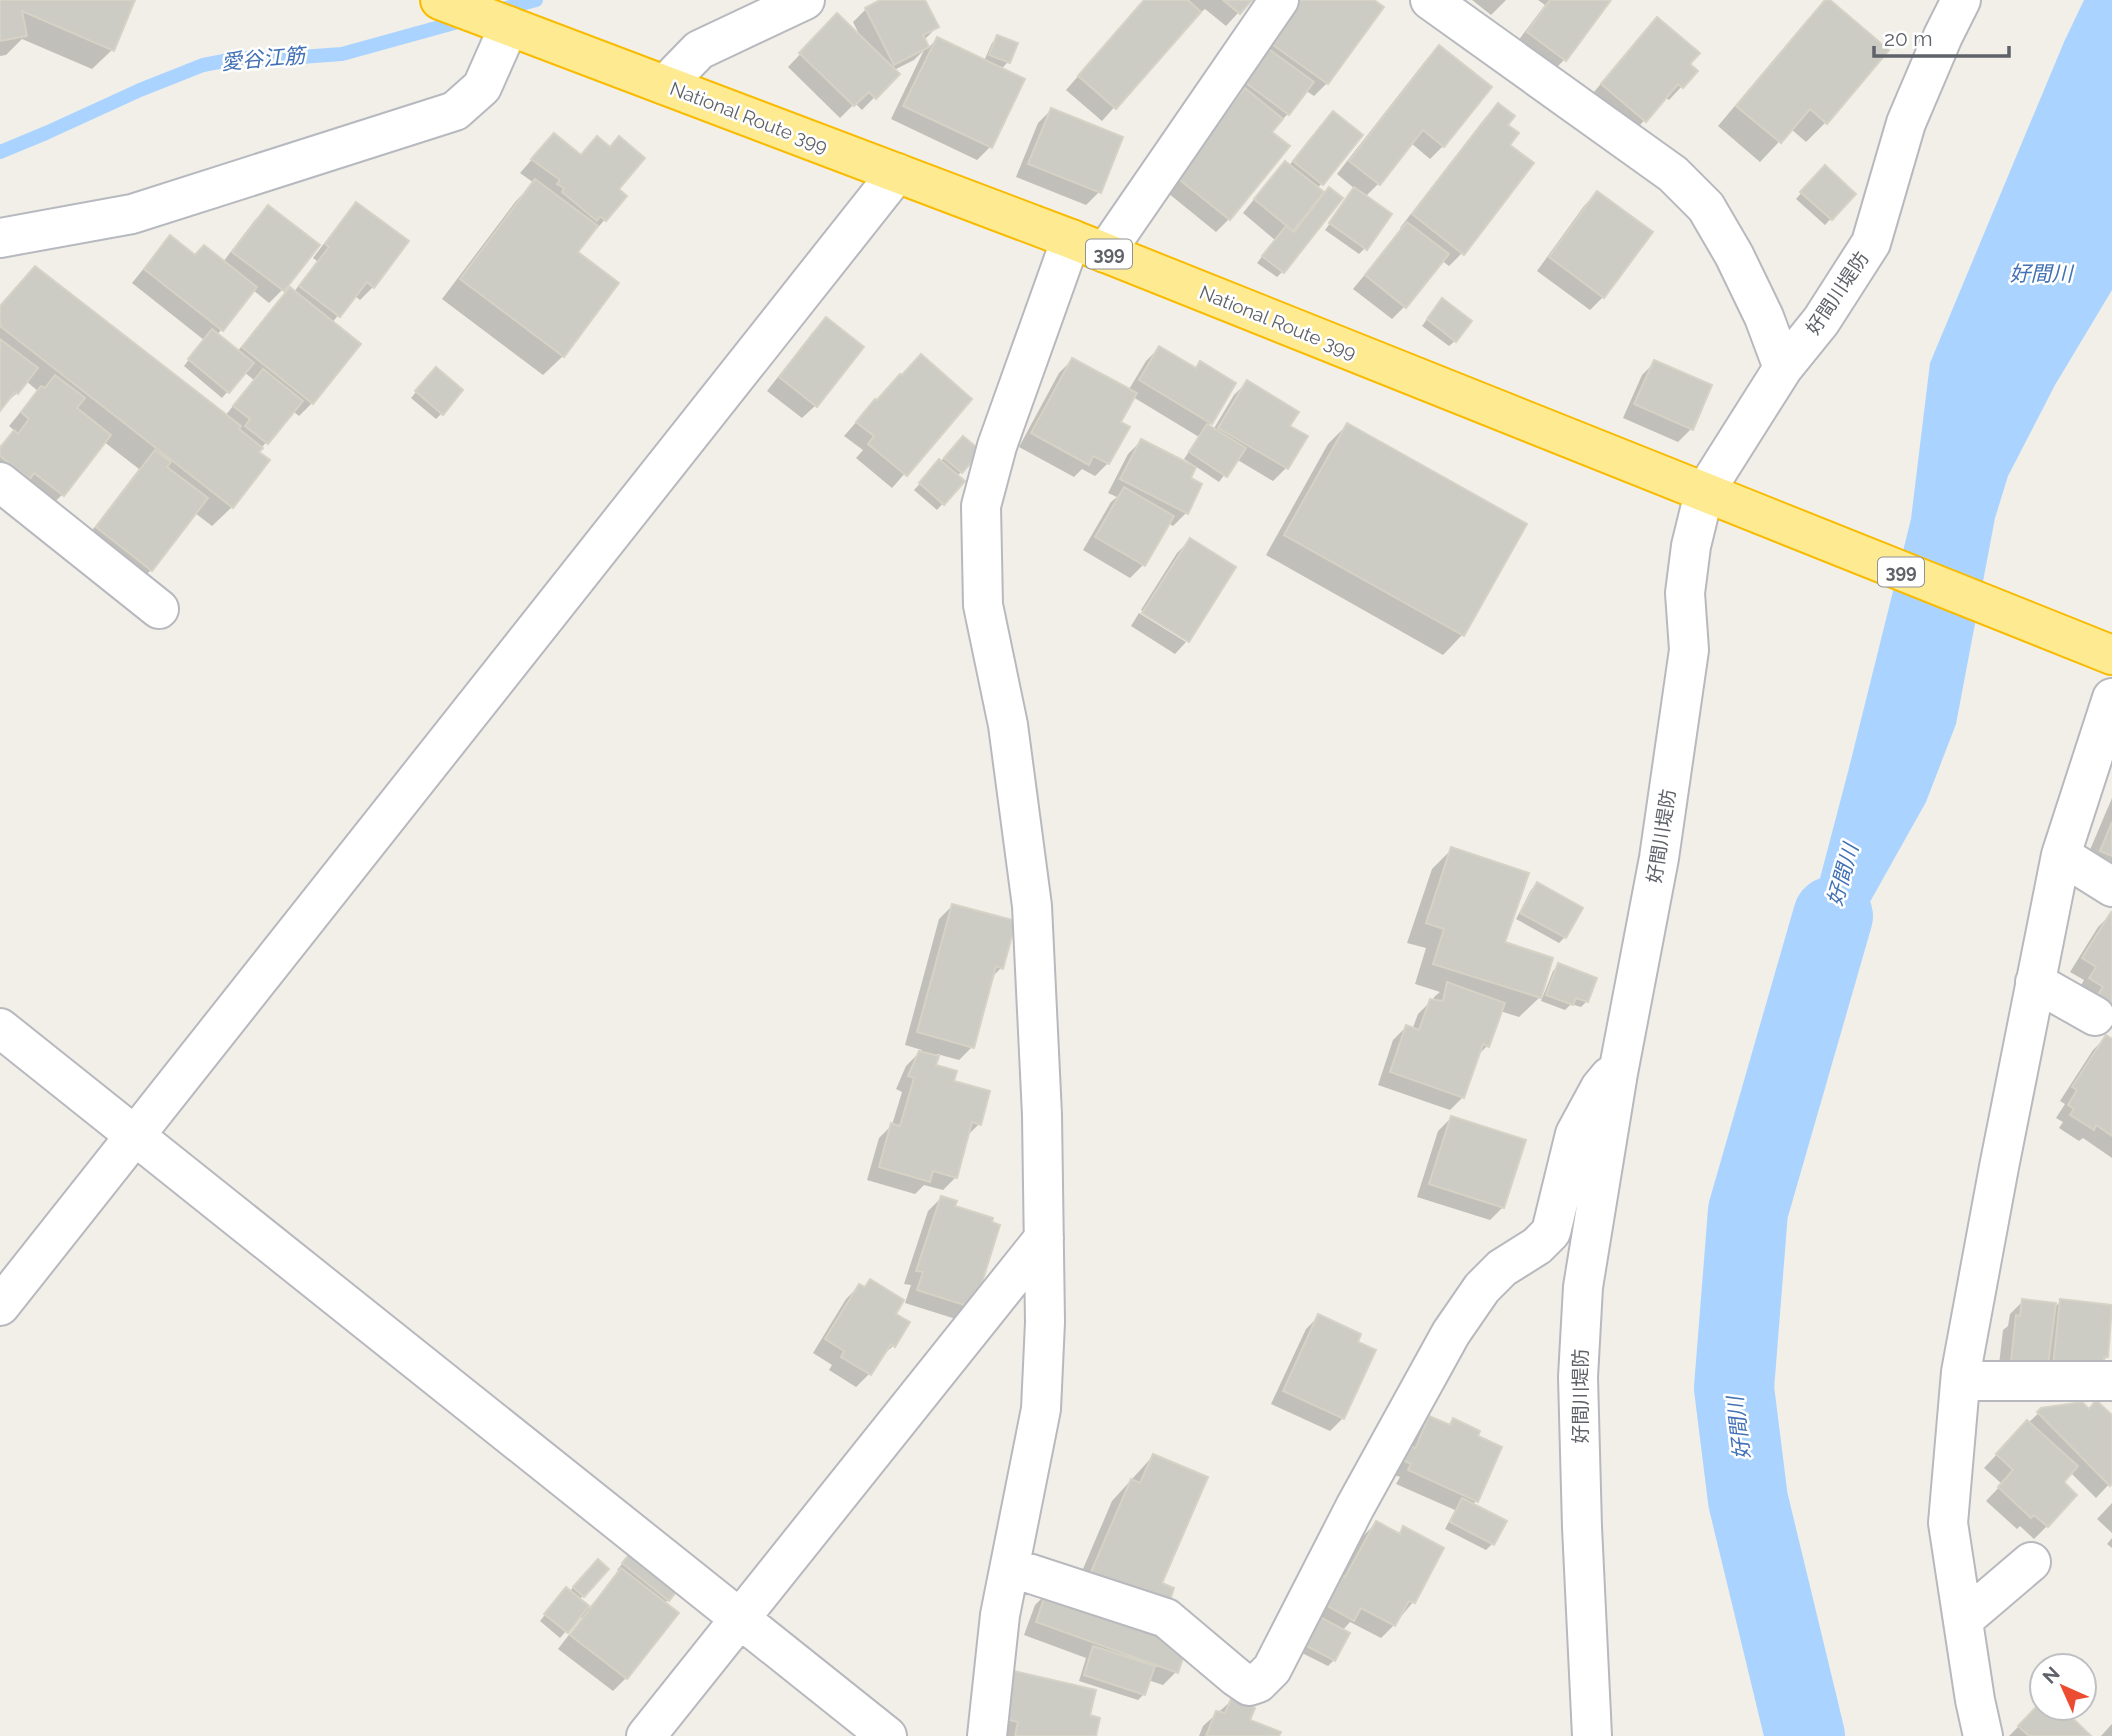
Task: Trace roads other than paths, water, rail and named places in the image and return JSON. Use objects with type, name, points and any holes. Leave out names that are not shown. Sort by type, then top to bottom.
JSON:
[{"type":"highway","name":"National Route 399","points":[[440,0],[1088,246],[2105,653]]},
{"type":"street","points":[[665,85],[699,50],[805,0]]},
{"type":"street","points":[[987,1736],[1000,1615],[1041,1409],[1045,1321],[1042,1115],[1032,906],[1008,725],[982,606],[981,506],[997,446],[1088,246],[1279,0]]},
{"type":"street","points":[[1430,0],[1673,174],[1706,208],[1734,256],[1764,317],[1783,368]]},
{"type":"street","name":"好間川堤防","points":[[1592,1736],[1578,1377],[1583,1287],[1618,1073],[1659,858],[1689,650],[1685,593],[1691,546],[1704,493],[1783,368],[1821,321],[1871,243],[1906,123],[1961,0]]},
{"type":"street","points":[[0,238],[132,214],[455,111],[482,88],[509,26]]},
{"type":"street","points":[[0,1306],[898,173]]},
{"type":"street","points":[[0,482],[159,608]]},
{"type":"street","points":[[1983,1736],[1948,1523],[1961,1381],[1998,1167],[2061,855],[2112,698]]},
{"type":"street","points":[[2061,855],[2112,887]]},
{"type":"street","points":[[2035,982],[2095,1016]]},
{"type":"street","points":[[0,1028],[887,1736]]},
{"type":"street","points":[[1010,1567],[1166,1618],[1236,1677],[1249,1686],[1258,1684],[1272,1669],[1355,1507],[1451,1333],[1482,1288],[1502,1268],[1536,1246],[1551,1232],[1575,1133],[1600,1088],[1610,1076],[1618,1073]]},
{"type":"street","points":[[646,1736],[1044,1238]]},
{"type":"street","points":[[1961,1381],[2112,1381]]},
{"type":"street","points":[[1962,1620],[2031,1562]]},
{"type":"water","name":"好間川","points":[[2084,0],[2112,0],[2112,290],[2055,385],[2008,476],[1995,518],[1956,724],[1926,802],[1764,1091],[1911,519],[1930,363]]},
{"type":"waterway","name":"愛谷江筋","points":[[495,11],[536,0]]},
{"type":"waterway","name":"愛谷江筋","points":[[0,152],[203,65],[240,58],[342,54],[465,20]]},
{"type":"waterway","name":"好間川","points":[[1805,1736],[1748,1500],[1734,1388],[1748,1211],[1833,916]]}]
